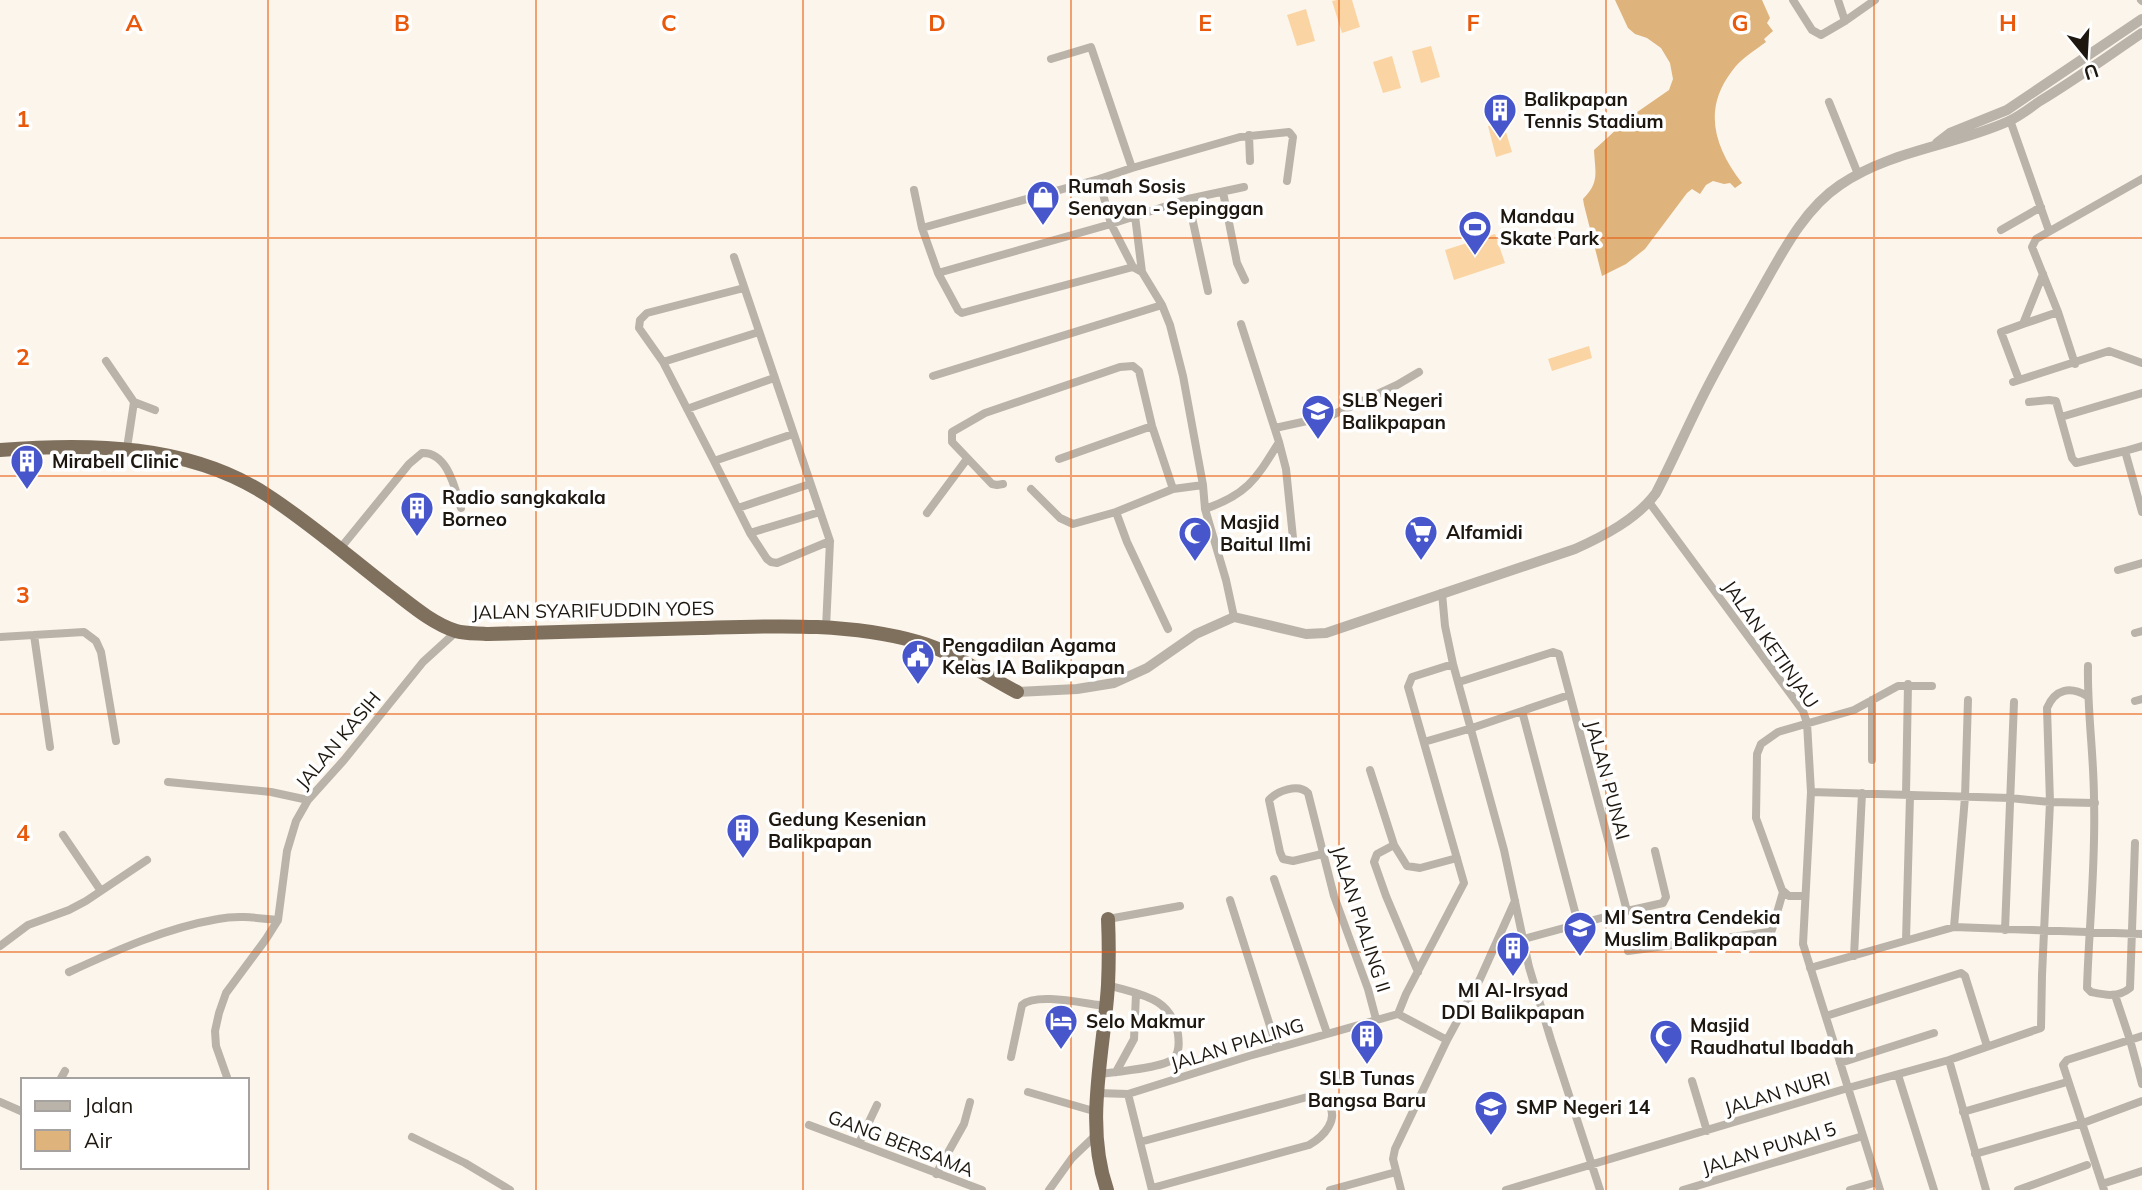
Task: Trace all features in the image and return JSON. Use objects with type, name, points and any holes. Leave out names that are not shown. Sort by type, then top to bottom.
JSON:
[{"type":"highway","name":"JALAN SYARIFUDDIN YOES","points":[[0,450],[43,447],[127,449],[158,453],[216,469],[266,494],[418,610],[457,631],[488,634],[752,626],[865,632],[918,642],[971,665],[1017,692]]},
{"type":"highway","points":[[1107,1190],[1100,1169],[1096,1135],[1097,1093],[1110,953],[1108,919]]},
{"type":"street","points":[[1793,0],[1812,30],[1821,35],[1845,22],[1875,0]]},
{"type":"street","points":[[1838,0],[1845,22]]},
{"type":"street","points":[[1934,145],[1950,133],[2007,110],[2142,19]]},
{"type":"street","points":[[1017,692],[1077,690],[1114,683],[1147,668],[1196,634],[1234,617],[1306,634],[1326,633],[1575,549],[1602,536],[1649,502],[1728,348],[1795,234],[1822,199],[1858,174],[2010,120],[2142,33]]},
{"type":"street","points":[[1051,59],[1091,47],[1132,168]]},
{"type":"street","points":[[1829,102],[1858,174]]},
{"type":"street","points":[[2010,120],[2049,231]]},
{"type":"street","points":[[922,228],[1249,135],[1292,134],[1287,181]]},
{"type":"street","points":[[1249,135],[1250,161]]},
{"type":"street","points":[[2075,364],[2032,247],[2036,239],[2142,178]]},
{"type":"street","points":[[1099,179],[1111,224],[1133,267],[1142,272]]},
{"type":"street","points":[[938,273],[1111,224],[1188,199],[1244,187]]},
{"type":"street","points":[[914,190],[922,228],[938,273],[958,310],[963,313],[1133,267]]},
{"type":"street","points":[[1223,192],[1237,263],[1245,280]]},
{"type":"street","points":[[1188,199],[1208,291]]},
{"type":"street","points":[[2001,230],[2041,206]]},
{"type":"street","points":[[1135,216],[1142,272],[1162,305],[1170,325],[1183,376],[1205,509],[1234,617]]},
{"type":"street","points":[[734,257],[830,541],[826,628]]},
{"type":"street","points":[[2023,324],[2043,274]]},
{"type":"street","points":[[744,288],[647,313],[639,328],[663,362],[767,559],[778,562],[830,541]]},
{"type":"street","points":[[933,376],[1162,305]]},
{"type":"street","points":[[2057,312],[2001,332],[2016,381],[2109,351],[2142,363]]},
{"type":"street","points":[[1241,324],[1286,469],[1293,538]]},
{"type":"street","points":[[663,362],[759,332]]},
{"type":"street","points":[[106,361],[134,402],[155,410]]},
{"type":"street","points":[[1003,484],[992,484],[967,459],[952,442],[952,432],[985,413],[1120,367],[1133,366],[1139,371],[1152,426],[1173,489]]},
{"type":"street","points":[[1275,428],[1330,416],[1419,372]]},
{"type":"street","points":[[687,409],[774,378]]},
{"type":"street","points":[[2061,417],[2142,393]]},
{"type":"street","points":[[2029,402],[2055,400],[2072,458],[2076,463],[2142,446]]},
{"type":"street","points":[[127,449],[134,402]]},
{"type":"street","points":[[1059,459],[1152,426]]},
{"type":"street","points":[[714,461],[793,434]]},
{"type":"street","points":[[1205,509],[1230,500],[1246,488],[1263,469],[1279,442]]},
{"type":"street","points":[[2125,451],[2140,496],[2142,512]]},
{"type":"street","points":[[339,550],[409,464],[422,453],[433,454],[448,471],[461,508]]},
{"type":"street","points":[[927,513],[967,459]]},
{"type":"street","points":[[738,508],[810,484]]},
{"type":"street","points":[[1031,489],[1060,518],[1073,524],[1116,512],[1173,489],[1203,485]]},
{"type":"street","name":"JALAN KETINJAU","points":[[1649,502],[1802,711],[1807,723],[1811,792],[1802,939],[1878,1186]]},
{"type":"street","points":[[751,533],[820,512]]},
{"type":"street","points":[[1116,512],[1127,542],[1168,629]]},
{"type":"street","points":[[2118,570],[2142,564]]},
{"type":"street","points":[[1442,593],[1453,664],[1504,850],[1536,992],[1600,1190]]},
{"type":"street","name":"JALAN KASIH","points":[[227,1078],[216,1046],[215,1031],[219,1013],[226,993],[278,920],[287,850],[296,821],[308,800],[423,662],[457,631]]},
{"type":"street","points":[[0,636],[84,632],[96,641],[101,652],[116,741]]},
{"type":"street","points":[[34,635],[50,747]]},
{"type":"street","name":"JALAN PUNAI","points":[[1459,682],[1557,652],[1627,911]]},
{"type":"street","points":[[1447,1040],[1398,1014],[1464,883],[1408,687],[1412,677],[1453,664]]},
{"type":"street","points":[[2088,666],[2087,696],[2092,734],[2095,803],[2087,988],[2091,992],[2115,996],[2130,988],[2135,843]]},
{"type":"street","points":[[1906,940],[1908,684]]},
{"type":"street","points":[[1628,951],[1770,932],[1783,892],[1756,818],[1757,754],[1761,744],[1778,732],[1854,710],[1898,686],[1932,685]]},
{"type":"street","points":[[2045,930],[2050,802],[2048,708],[2051,698],[2068,690],[2087,696]]},
{"type":"street","points":[[1424,743],[1569,695]]},
{"type":"street","points":[[1872,699],[1872,760]]},
{"type":"street","points":[[1954,927],[1965,797],[1968,700]]},
{"type":"street","points":[[2005,930],[2014,702]]},
{"type":"street","points":[[1521,711],[1578,923]]},
{"type":"street","points":[[1370,770],[1394,845],[1407,866],[1412,868],[1457,858]]},
{"type":"street","points":[[168,782],[271,792],[308,800]]},
{"type":"street","name":"JALAN PIALING II","points":[[1322,854],[1288,861],[1283,859],[1269,800],[1275,794],[1298,788],[1308,793],[1334,896],[1368,989],[1376,1019]]},
{"type":"street","points":[[1811,792],[2095,803]]},
{"type":"street","points":[[1854,956],[1862,793]]},
{"type":"street","points":[[63,835],[101,891]]},
{"type":"street","points":[[1394,845],[1377,854],[1374,862],[1418,972]]},
{"type":"street","points":[[1524,939],[1663,903],[1666,897],[1655,851]]},
{"type":"street","points":[[0,946],[28,926],[69,910],[147,860]]},
{"type":"street","points":[[1274,879],[1327,1033]]},
{"type":"street","points":[[1783,892],[1804,896]]},
{"type":"street","points":[[1230,900],[1277,1048]]},
{"type":"street","points":[[1401,1190],[1393,1159],[1395,1149],[1515,901]]},
{"type":"street","points":[[1108,919],[1180,906]]},
{"type":"street","points":[[69,972],[139,941],[218,919],[239,917],[278,920]]},
{"type":"street","points":[[1810,968],[1954,927],[2142,934]]},
{"type":"street","name":"JALAN NURI","points":[[1506,1190],[1949,1060],[2041,1028],[2045,930]]},
{"type":"street","points":[[1826,1016],[1961,973],[1965,976],[1987,1046]]},
{"type":"street","points":[[1099,1074],[1161,1064],[1173,1059],[1179,1050],[1180,1042],[1175,1023],[1156,999],[1108,985]]},
{"type":"street","points":[[1116,1072],[1134,1039],[1136,993]]},
{"type":"street","points":[[2115,996],[2142,1084]]},
{"type":"street","points":[[1011,1057],[1021,1005],[1025,1002],[1046,999],[1106,1006]]},
{"type":"street","name":"JALAN PIALING","points":[[1097,1093],[1128,1094],[1398,1014]]},
{"type":"street","points":[[1840,1063],[1934,1033]]},
{"type":"street","points":[[2142,1036],[2067,1060],[2063,1065],[2103,1187],[2142,1171]]},
{"type":"street","points":[[1949,1060],[1986,1190]]},
{"type":"street","points":[[61,1078],[65,1071]]},
{"type":"street","points":[[1898,1075],[1934,1190]]},
{"type":"street","points":[[1692,1081],[1707,1130]]},
{"type":"street","points":[[1963,1112],[2067,1082]]},
{"type":"street","points":[[1028,1091],[1097,1112]]},
{"type":"street","points":[[1128,1094],[1140,1142],[1152,1189],[1309,1144],[1319,1139],[1333,1119],[1325,1100],[1311,1096],[1140,1142]]},
{"type":"street","points":[[1975,1154],[2082,1123],[2142,1101]]},
{"type":"street","points":[[0,1102],[21,1111]]},
{"type":"street","points":[[936,1174],[964,1124],[970,1102]]},
{"type":"street","points":[[859,1143],[877,1105]]},
{"type":"street","name":"GANG BERSAMA","points":[[808,1125],[982,1190]]},
{"type":"street","points":[[1049,1190],[1072,1158],[1096,1135]]},
{"type":"street","name":"JALAN PUNAI 5","points":[[1684,1190],[1863,1136]]},
{"type":"street","points":[[412,1137],[465,1163],[510,1190]]},
{"type":"street","points":[[2018,1190],[2088,1165]]},
{"type":"street","points":[[1331,1190],[1396,1172]]},
{"type":"street","points":[[1850,1190],[1878,1186]]},
{"type":"shaded area","points":[[1352,0],[1360,27],[1342,33],[1332,1]]},
{"type":"shaded area","points":[[1306,9],[1315,41],[1297,46],[1287,15]]},
{"type":"shaded area","points":[[1431,46],[1440,77],[1421,83],[1412,51]]},
{"type":"shaded area","points":[[1392,56],[1401,88],[1383,93],[1373,62]]},
{"type":"shaded area","points":[[1503,122],[1512,152],[1496,157],[1488,126]]},
{"type":"shaded area","name":"Mandau Skate Park","points":[[1495,234],[1505,263],[1454,280],[1445,250]]},
{"type":"shaded area","points":[[1589,346],[1592,358],[1552,371],[1548,359]]},
{"type":"water","points":[[1615,0],[1762,0],[1770,18],[1767,23],[1773,31],[1764,39],[1766,42],[1735,67],[1717,100],[1715,114],[1719,142],[1742,183],[1735,188],[1730,183],[1713,181],[1706,185],[1700,194],[1692,189],[1645,249],[1626,264],[1602,276],[1583,199],[1594,182],[1594,150],[1630,117],[1669,90],[1673,79],[1670,63],[1661,48],[1628,28]]},
{"type":"place","name":"Balikpapan Tennis Stadium","points":[[1500,140]]},
{"type":"place","name":"Rumah Sosis Senayan - Sepinggan","points":[[1043,227]]},
{"type":"place","name":"Mandau Skate Park","points":[[1475,257]]},
{"type":"place","name":"SLB Negeri Balikpapan","points":[[1318,441]]},
{"type":"place","name":"Mirabell Clinic","points":[[27,491]]},
{"type":"place","name":"Radio sangkakala Borneo","points":[[417,538]]},
{"type":"place","name":"Alfamidi","points":[[1421,562]]},
{"type":"place","name":"Masjid Baitul Ilmi","points":[[1195,563]]},
{"type":"place","name":"Pengadilan Agama Kelas IA Balikpapan","points":[[918,686]]},
{"type":"place","name":"Gedung Kesenian Balikpapan","points":[[743,860]]},
{"type":"place","name":"MI Sentra Cendekia Muslim Balikpapan","points":[[1580,958]]},
{"type":"place","name":"MI Al-Irsyad DDI Balikpapan","points":[[1513,978]]},
{"type":"place","name":"Selo Makmur","points":[[1061,1051]]},
{"type":"place","name":"SLB Tunas Bangsa Baru","points":[[1367,1066]]},
{"type":"place","name":"Masjid Raudhatul Ibadah","points":[[1666,1066]]},
{"type":"place","name":"SMP Negeri 14","points":[[1491,1137]]}]
